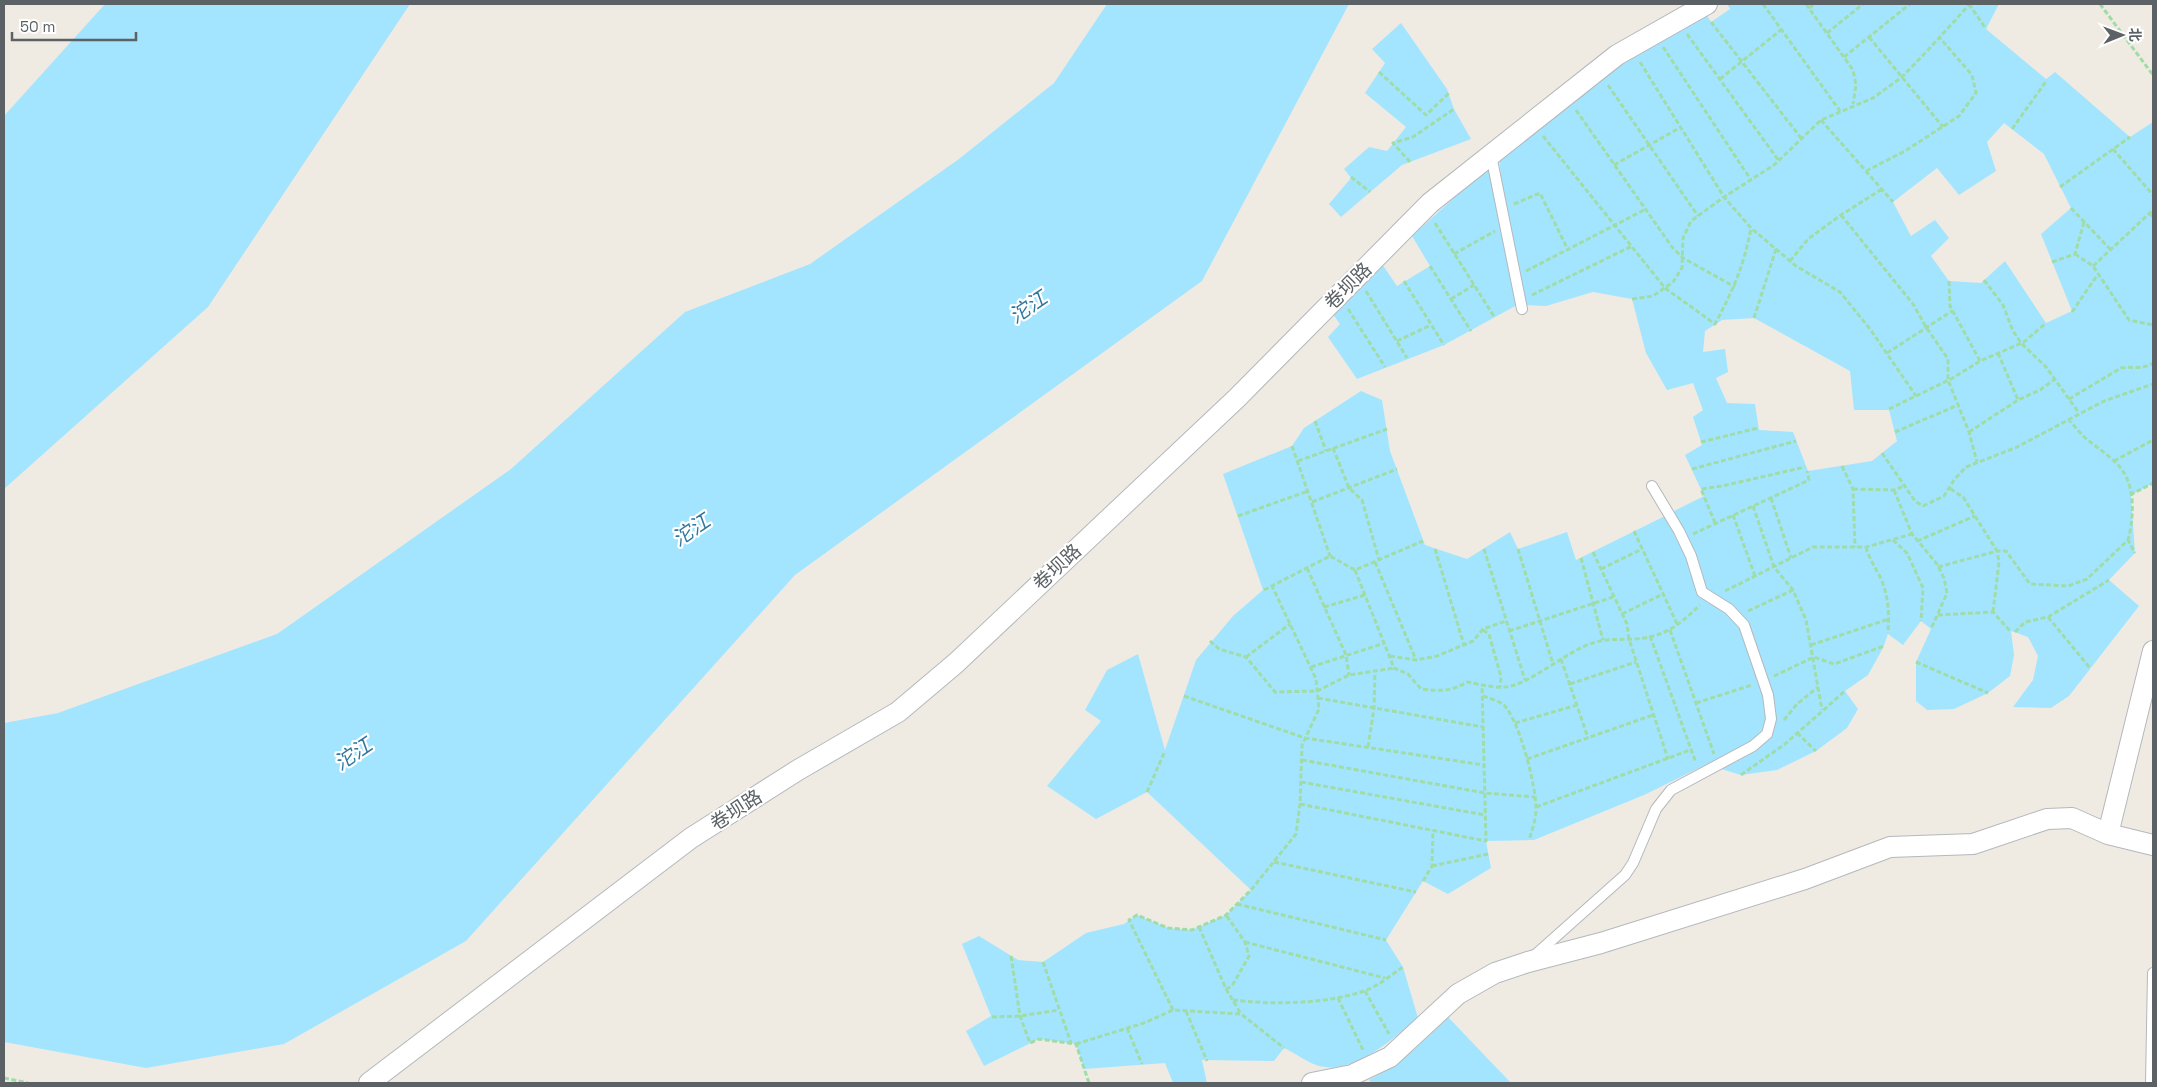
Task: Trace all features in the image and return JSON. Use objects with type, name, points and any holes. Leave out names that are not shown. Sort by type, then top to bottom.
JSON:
[{"type":"street","name":"卷坝路","points":[[368,1083],[691,838],[798,770],[898,712],[956,663],[1237,398],[1430,203],[1616,55],[1705,5]]},
{"type":"street","points":[[2108,834],[2153,651]]},
{"type":"street","points":[[1312,1083],[1352,1075],[1390,1057],[1458,994],[1495,972],[1601,943],[1805,879],[1890,848],[1973,844],[2047,819],[2072,818],[2108,834],[2153,845]]},
{"type":"lane","points":[[1491,155],[1521,305]]},
{"type":"lane","points":[[1528,962],[1624,875],[1633,864],[1656,809],[1672,790],[1700,773],[1753,746],[1767,734],[1771,719],[1768,695],[1744,625],[1730,609],[1702,592],[1691,556],[1683,539],[1652,486]]},
{"type":"lane","points":[[2151,1083],[2153,973]]},
{"type":"path","points":[[1763,4],[1840,111]]},
{"type":"path","points":[[1806,4],[1853,70],[1856,85],[1853,105]]},
{"type":"path","points":[[1809,8],[1815,4]]},
{"type":"path","points":[[1826,33],[1863,4]]},
{"type":"path","points":[[1844,57],[1910,4]]},
{"type":"path","points":[[1632,299],[1653,296],[1673,282],[1682,268],[1683,238],[1691,221],[1724,196],[1779,161],[1821,120],[1873,98],[1902,77],[1970,4],[1986,29]]},
{"type":"path","points":[[2100,4],[2153,75]]},
{"type":"path","points":[[1705,5],[1711,22],[1801,138]]},
{"type":"path","points":[[1677,20],[1779,161]]},
{"type":"path","points":[[1720,79],[1782,29]]},
{"type":"path","points":[[1654,33],[1751,180]]},
{"type":"path","points":[[1869,37],[1943,127]]},
{"type":"path","points":[[1866,171],[1905,151],[1959,116],[1976,93],[1972,75],[1940,38]]},
{"type":"path","points":[[1630,48],[1724,196],[1751,228],[1790,261],[1840,292],[1887,353],[1916,396]]},
{"type":"path","points":[[1598,70],[1698,216]]},
{"type":"path","points":[[1379,72],[1426,115],[1449,94]]},
{"type":"path","points":[[2012,129],[2047,80]]},
{"type":"path","points":[[1566,95],[1672,247],[1683,258],[1735,287]]},
{"type":"path","points":[[1410,162],[1393,143],[1413,137],[1454,109]]},
{"type":"path","points":[[1821,120],[1893,202]]},
{"type":"path","points":[[1532,122],[1665,288],[1715,324],[1735,287],[1746,256],[1751,228]]},
{"type":"path","points":[[1614,165],[1681,127]]},
{"type":"path","points":[[2060,187],[2130,137]]},
{"type":"path","points":[[2113,149],[2153,195]]},
{"type":"path","points":[[1351,177],[1370,192]]},
{"type":"path","points":[[1790,261],[1808,239],[1841,215],[1882,190]]},
{"type":"path","points":[[1502,209],[1540,193],[1568,250]]},
{"type":"path","points":[[2071,208],[2110,248]]},
{"type":"path","points":[[1516,277],[1646,209]]},
{"type":"path","points":[[2093,266],[2110,248],[2153,210]]},
{"type":"path","points":[[2150,213],[2153,217]]},
{"type":"path","points":[[1841,215],[1913,304],[1948,359],[1948,380],[1969,432],[1977,462]]},
{"type":"path","points":[[1432,219],[1495,318]]},
{"type":"path","points":[[2075,254],[2084,222]]},
{"type":"path","points":[[1454,254],[1505,225]]},
{"type":"path","points":[[1521,305],[1632,246]]},
{"type":"path","points":[[1754,318],[1776,249]]},
{"type":"path","points":[[2052,262],[2075,254]]},
{"type":"path","points":[[2075,254],[2093,266],[2128,320],[2153,325]]},
{"type":"path","points":[[1430,266],[1471,331]]},
{"type":"path","points":[[2072,312],[2098,274]]},
{"type":"path","points":[[1984,280],[2003,305],[2013,331],[2021,343],[2046,367],[2079,413]]},
{"type":"path","points":[[1949,281],[1950,306],[1980,361]]},
{"type":"path","points":[[1404,282],[1444,345]]},
{"type":"path","points":[[1362,284],[1407,358]]},
{"type":"path","points":[[1451,299],[1474,285]]},
{"type":"path","points":[[1344,302],[1385,367]]},
{"type":"path","points":[[1887,353],[1952,310]]},
{"type":"path","points":[[1889,409],[1948,380],[1980,361],[2021,343],[2046,323]]},
{"type":"path","points":[[1397,341],[1431,325]]},
{"type":"path","points":[[1998,353],[2018,400]]},
{"type":"path","points":[[2069,399],[2121,368],[2139,368],[2153,363]]},
{"type":"path","points":[[1969,432],[2018,400],[2040,390],[2055,379]]},
{"type":"path","points":[[1882,453],[1915,501],[1923,506],[1944,496],[1966,467],[2017,447],[2067,418],[2104,401],[2153,384]]},
{"type":"path","points":[[1895,432],[1958,405]]},
{"type":"path","points":[[1938,567],[1997,551],[2006,552],[2030,584],[2068,586],[2087,579],[2128,540],[2132,523],[2130,495],[2120,467],[2088,440],[2067,418]]},
{"type":"path","points":[[1315,421],[1326,451]]},
{"type":"path","points":[[1701,442],[1758,428]]},
{"type":"path","points":[[1298,461],[1387,429]]},
{"type":"path","points":[[2114,461],[2153,440]]},
{"type":"path","points":[[1692,470],[1796,441]]},
{"type":"path","points":[[1292,446],[1330,556],[1355,570],[1394,668]]},
{"type":"path","points":[[1334,448],[1349,488],[1362,500],[1379,560]]},
{"type":"path","points":[[1715,524],[1701,489],[1722,486],[1805,466]]},
{"type":"path","points":[[1842,466],[1852,489],[1855,547]]},
{"type":"path","points":[[1312,502],[1397,469]]},
{"type":"path","points":[[1683,539],[1810,480],[1807,471]]},
{"type":"path","points":[[2130,495],[2153,483]]},
{"type":"path","points":[[1852,489],[1894,490],[1904,486]]},
{"type":"path","points":[[1949,488],[1963,497],[1997,551],[1999,562],[1994,612],[2010,630]]},
{"type":"path","points":[[1238,516],[1308,490]]},
{"type":"path","points":[[1894,490],[1912,534],[1938,567],[1944,578],[1947,593],[1932,629]]},
{"type":"path","points":[[1771,498],[1791,558]]},
{"type":"path","points":[[1753,506],[1774,567],[1792,590],[1806,620],[1822,710]]},
{"type":"path","points":[[1733,516],[1755,576]]},
{"type":"path","points":[[1917,541],[1975,516]]},
{"type":"path","points":[[1634,531],[1678,626]]},
{"type":"path","points":[[1210,641],[1219,649],[1246,657],[1275,692],[1317,691],[1349,675],[1394,668],[1408,674],[1421,689],[1440,692],[1455,689],[1467,682],[1505,687],[1525,680],[1590,643],[1650,636],[1670,630],[1678,626],[1706,601],[1812,547],[1866,548],[1912,534]]},
{"type":"path","points":[[1893,540],[1907,553],[1922,588],[1921,621]]},
{"type":"path","points":[[2128,540],[2135,553]]},
{"type":"path","points":[[1355,570],[1423,541]]},
{"type":"path","points":[[1866,548],[1881,580],[1888,603],[1888,633]]},
{"type":"path","points":[[1435,549],[1464,645]]},
{"type":"path","points":[[1484,549],[1525,680]]},
{"type":"path","points":[[1601,569],[1642,549]]},
{"type":"path","points":[[1518,550],[1553,664]]},
{"type":"path","points":[[1593,552],[1627,624],[1629,639],[1636,662],[1668,758]]},
{"type":"path","points":[[1264,590],[1330,556]]},
{"type":"path","points":[[1580,558],[1603,640]]},
{"type":"path","points":[[1375,562],[1416,660]]},
{"type":"path","points":[[1307,568],[1346,655],[1349,675]]},
{"type":"path","points":[[2015,632],[2025,622],[2048,617],[2109,580]]},
{"type":"path","points":[[1172,1010],[1129,920],[1137,914],[1168,928],[1192,930],[1226,915],[1274,862],[1296,834],[1300,804],[1302,744],[1319,710],[1318,698],[1316,679],[1272,586]]},
{"type":"path","points":[[1736,616],[1792,590]]},
{"type":"path","points":[[1622,614],[1663,594]]},
{"type":"path","points":[[1324,607],[1365,595]]},
{"type":"path","points":[[1509,631],[1613,597]]},
{"type":"path","points":[[1938,615],[1994,612]]},
{"type":"path","points":[[2048,617],[2090,668]]},
{"type":"path","points":[[1811,644],[1889,619]]},
{"type":"path","points":[[1390,656],[1416,660],[1437,656],[1474,641],[1483,629],[1506,621]]},
{"type":"path","points":[[1246,657],[1290,624]]},
{"type":"path","points":[[1483,629],[1489,634],[1501,677],[1500,687]]},
{"type":"path","points":[[1670,630],[1715,758]]},
{"type":"path","points":[[1650,636],[1690,750],[1700,773]]},
{"type":"path","points":[[1310,667],[1385,643]]},
{"type":"path","points":[[1696,703],[1763,681],[1814,657],[1834,664],[1884,646]]},
{"type":"path","points":[[1561,660],[1588,738]]},
{"type":"path","points":[[1570,684],[1636,662]]},
{"type":"path","points":[[1916,662],[1988,693]]},
{"type":"path","points":[[1368,747],[1374,708],[1375,671]]},
{"type":"path","points":[[1300,804],[1486,841],[1482,685]]},
{"type":"path","points":[[1767,734],[1776,730],[1797,704],[1818,687]]},
{"type":"path","points":[[1741,776],[1785,744],[1845,691]]},
{"type":"path","points":[[1184,696],[1306,738],[1484,765]]},
{"type":"path","points":[[1483,696],[1503,704],[1515,723],[1527,759],[1536,807],[1535,822],[1529,840]]},
{"type":"path","points":[[1318,698],[1484,728]]},
{"type":"path","points":[[1515,723],[1577,705]]},
{"type":"path","points":[[1527,759],[1653,715]]},
{"type":"path","points":[[1798,733],[1816,751]]},
{"type":"path","points":[[1536,807],[1690,750]]},
{"type":"path","points":[[1147,792],[1165,751]]},
{"type":"path","points":[[1302,760],[1485,793],[1535,797]]},
{"type":"path","points":[[1301,782],[1485,815]]},
{"type":"path","points":[[1423,881],[1432,866],[1432,830]]},
{"type":"path","points":[[1432,866],[1488,854]]},
{"type":"path","points":[[1274,862],[1416,892]]},
{"type":"path","points":[[1237,904],[1386,940]]},
{"type":"path","points":[[1226,915],[1245,942],[1250,956],[1232,986],[1226,989]]},
{"type":"path","points":[[1199,927],[1226,989],[1242,1014],[1284,1048]]},
{"type":"path","points":[[1245,942],[1386,978]]},
{"type":"path","points":[[1011,956],[1020,1016],[1030,1044],[1039,1039],[1076,1044],[1127,1028],[1172,1010],[1242,1014]]},
{"type":"path","points":[[1043,962],[1071,1044]]},
{"type":"path","points":[[1233,1000],[1262,1004],[1338,998],[1365,991],[1404,967]]},
{"type":"path","points":[[1365,991],[1392,1039]]},
{"type":"path","points":[[1338,998],[1366,1056]]},
{"type":"path","points":[[992,1017],[1020,1016],[1059,1010]]},
{"type":"path","points":[[1186,1011],[1207,1060]]},
{"type":"path","points":[[1127,1028],[1142,1064]]},
{"type":"path","points":[[1076,1044],[1090,1083]]},
{"type":"path","points":[[4,1078],[28,1083]]},
{"type":"water","points":[[105,4],[410,4],[208,307],[4,489],[4,116]]},
{"type":"water","name":"沱江","points":[[1107,4],[1349,4],[1202,281],[795,575],[466,941],[284,1044],[146,1068],[4,1042],[4,723],[58,713],[277,634],[511,469],[685,312],[810,264],[959,159],[1054,83]]},
{"type":"water","points":[[1727,4],[1999,4],[1986,29],[2046,79],[2055,72],[2130,137],[2153,122],[2153,483],[2131,495],[2135,553],[2109,580],[2139,606],[2069,696],[2051,708],[2013,707],[2033,680],[2038,656],[2028,637],[2011,631],[2014,655],[2010,676],[1988,693],[1954,709],[1927,710],[1916,701],[1916,662],[1931,629],[1921,621],[1903,645],[1888,634],[1883,648],[1868,675],[1845,691],[1858,709],[1847,728],[1816,751],[1777,770],[1741,775],[1718,768],[1755,750],[1775,719],[1747,623],[1706,590],[1672,512],[1704,496],[1685,455],[1702,445],[1693,417],[1703,410],[1693,383],[1667,390],[1646,353],[1632,299],[1593,292],[1546,306],[1525,305],[1504,204],[1499,159],[1623,62],[1705,12],[1711,22],[1730,9]],"holes":[[[2004,123],[2044,154],[2071,208],[2041,234],[2072,311],[2046,323],[2005,261],[1981,283],[1949,281],[1931,256],[1949,238],[1935,220],[1911,236],[1893,202],[1937,168],[1959,195],[1996,171],[1987,142]],[[1754,318],[1850,371],[1854,410],[1889,410],[1897,441],[1872,461],[1808,471],[1793,432],[1759,430],[1755,404],[1727,403],[1716,378],[1728,372],[1725,349],[1703,352],[1705,331],[1722,320]]]},
{"type":"water","points":[[1401,23],[1447,89],[1454,109],[1471,139],[1402,165],[1341,217],[1329,204],[1351,178],[1344,169],[1369,147],[1387,151],[1406,127],[1365,93],[1385,63],[1372,49]]},
{"type":"water","points":[[1488,167],[1517,305],[1444,345],[1357,379],[1328,337],[1340,324],[1332,313],[1382,264],[1397,286],[1430,266],[1412,236]]},
{"type":"water","points":[[1361,391],[1382,400],[1390,451],[1425,545],[1467,559],[1510,532],[1518,549],[1567,532],[1576,560],[1665,516],[1689,558],[1699,597],[1731,615],[1742,629],[1765,698],[1768,717],[1763,729],[1750,743],[1644,795],[1534,840],[1486,841],[1491,868],[1448,894],[1423,881],[1386,940],[1403,967],[1418,1018],[1373,1053],[1360,1060],[1333,1067],[1319,1066],[1284,1048],[1274,1061],[1202,1060],[1207,1083],[1173,1083],[1165,1063],[1084,1069],[1076,1044],[1039,1039],[984,1066],[966,1031],[991,1016],[962,944],[979,936],[1018,960],[1043,962],[1086,933],[1124,924],[1137,915],[1168,928],[1192,930],[1226,915],[1251,890],[1147,792],[1096,819],[1047,786],[1101,721],[1085,710],[1107,670],[1138,654],[1165,750],[1196,660],[1233,616],[1263,590],[1223,474],[1292,446],[1304,428]]},
{"type":"water","points":[[1448,1017],[1511,1083],[1372,1083],[1369,1080],[1401,1060]]}]
